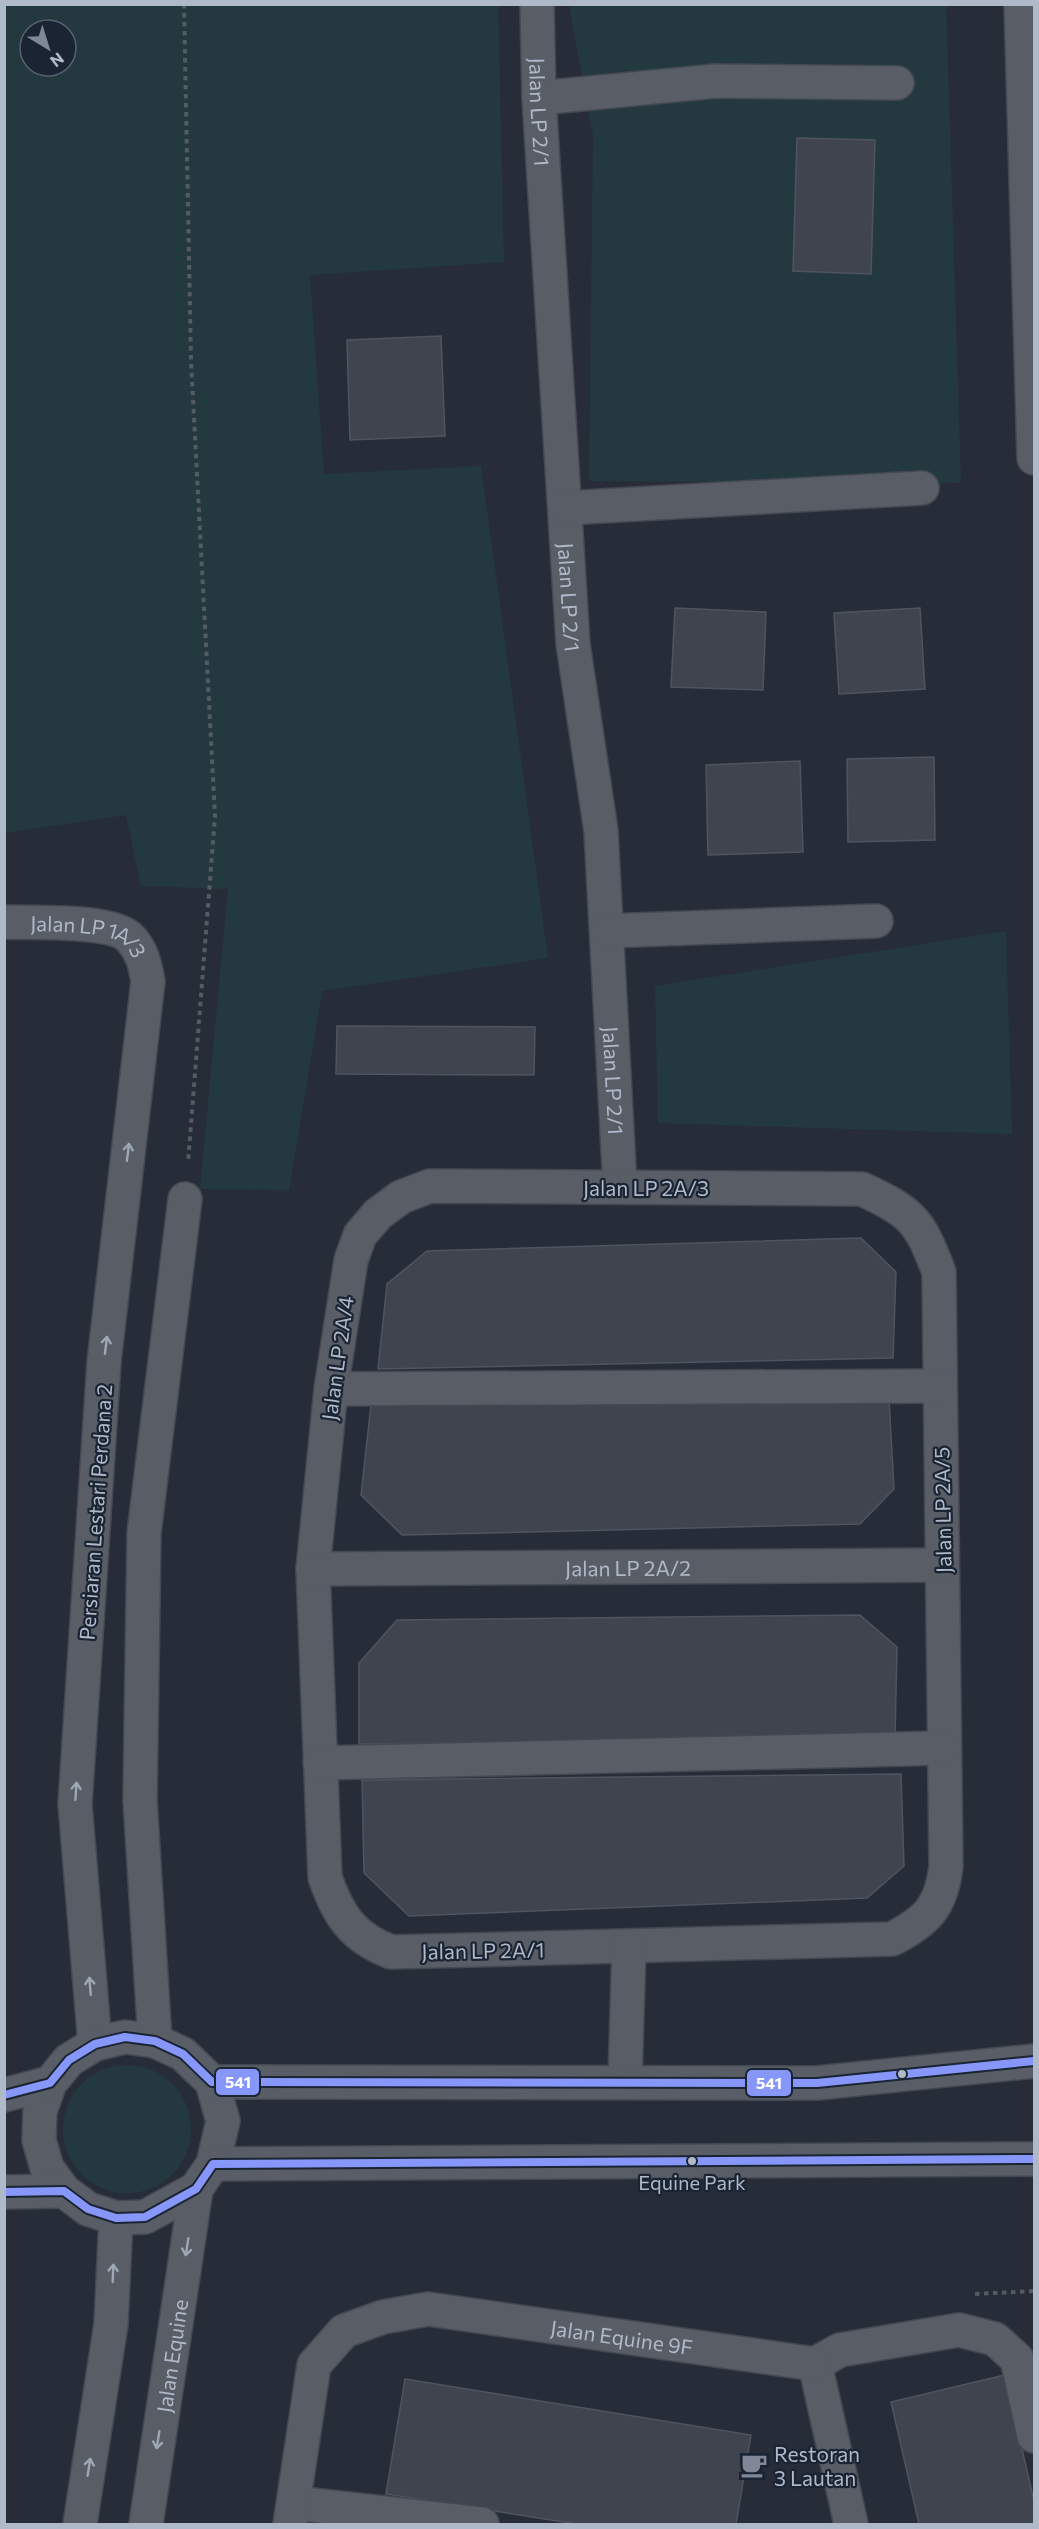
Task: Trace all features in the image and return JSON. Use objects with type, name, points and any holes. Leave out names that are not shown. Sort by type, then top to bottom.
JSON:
[{"type":"street","name":"Jalan LP 2/1","points":[[537,4],[539,98],[573,644],[602,831],[620,1187]]},
{"type":"street","points":[[1021,4],[1035,458]]},
{"type":"street","points":[[539,98],[716,81],[897,83]]},
{"type":"street","points":[[566,508],[922,488]]},
{"type":"street","points":[[607,931],[876,921]]},
{"type":"street","name":"Jalan LP 1A/3","points":[[4,922],[100,925],[130,937],[144,959],[148,981]]},
{"type":"street","name":"Persiaran Lestari Perdana 2","points":[[95,2044],[75,1804],[104,1362],[148,981]]},
{"type":"street","name":"Jalan LP 2A/3","points":[[430,1186],[862,1189]]},
{"type":"street","name":"Jalan LP 2A/4","points":[[313,1569],[331,1389],[351,1260],[360,1235],[378,1214],[401,1197],[430,1186]]},
{"type":"street","name":"Jalan LP 2A/5","points":[[862,1189],[892,1203],[912,1217],[927,1241],[939,1272],[946,1867]]},
{"type":"street","points":[[155,2041],[140,1800],[144,1533],[185,1199]]},
{"type":"street","points":[[331,1389],[940,1386]]},
{"type":"street","name":"Jalan LP 2A/2","points":[[313,1569],[942,1564]]},
{"type":"street","name":"Jalan LP 2A/1","points":[[313,1569],[325,1877],[333,1902],[368,1943],[391,1952],[892,1939],[912,1929],[930,1913],[943,1892],[946,1867]]},
{"type":"street","points":[[320,1763],[944,1748]]},
{"type":"street","points":[[625,2081],[628,1946]]},
{"type":"street","points":[[204,2177],[223,2121],[212,2082],[183,2054],[155,2041],[125,2037],[95,2044],[69,2060],[50,2083],[40,2111],[39,2140],[47,2168],[64,2192],[88,2209],[116,2218],[145,2217],[204,2177],[1025,2165]]},
{"type":"street","points":[[212,2082],[817,2083],[1035,2061]]},
{"type":"street","points":[[4,2095],[50,2083]]},
{"type":"street","name":"Jalan Equine","points":[[146,2524],[204,2177]]},
{"type":"street","points":[[4,2192],[64,2192]]},
{"type":"street","points":[[80,2524],[111,2324],[116,2218]]},
{"type":"street","name":"Jalan Equine 9F","points":[[292,2514],[314,2365],[344,2331],[383,2317],[429,2309],[815,2364]]},
{"type":"street","points":[[851,2524],[815,2364],[840,2350],[958,2330],[995,2339],[1017,2359],[1035,2436]]},
{"type":"street","points":[[292,2514],[482,2524]]},
{"type":"path","points":[[184,4],[191,361],[214,816],[185,1199]]},
{"type":"green space","points":[[5,4],[498,5],[504,262],[310,275],[324,474],[481,466],[548,958],[322,991],[289,1190],[200,1189],[228,889],[141,886],[126,815],[5,833]]},
{"type":"green space","points":[[569,5],[946,5],[961,483],[589,481],[593,135]]},
{"type":"green space","points":[[1006,931],[1012,1134],[658,1123],[655,986]]},
{"type":"green space","points":[[127,2065],[151,2070],[172,2084],[186,2105],[191,2129],[186,2153],[172,2174],[151,2188],[127,2193],[103,2188],[82,2174],[68,2153],[63,2129],[68,2105],[82,2084],[103,2070]]},
{"type":"building","points":[[797,138],[875,140],[871,274],[793,271]]},
{"type":"building","points":[[441,336],[445,436],[350,440],[347,340]]},
{"type":"building","points":[[675,608],[766,612],[763,690],[671,687]]},
{"type":"building","points":[[920,608],[925,689],[839,694],[834,613]]},
{"type":"building","points":[[934,757],[935,840],[848,842],[847,759]]},
{"type":"building","points":[[800,761],[803,852],[708,855],[706,765]]},
{"type":"building","points":[[337,1026],[535,1027],[534,1075],[336,1074]]},
{"type":"building","points":[[861,1238],[896,1272],[893,1358],[378,1369],[387,1284],[427,1251]]},
{"type":"building","points":[[889,1399],[894,1489],[860,1524],[402,1535],[361,1495],[371,1405]]},
{"type":"building","points":[[860,1615],[897,1647],[895,1739],[359,1744],[359,1663],[397,1620]]},
{"type":"building","points":[[901,1774],[904,1866],[867,1898],[409,1916],[364,1873],[362,1780]]},
{"type":"building","points":[[1005,2375],[1034,2501],[1034,2524],[919,2524],[891,2402]]},
{"type":"building","points":[[405,2379],[751,2435],[736,2524],[576,2524],[386,2494]]},
{"type":"transit line","name":"541","points":[[4,2095],[50,2083],[69,2060],[95,2044],[125,2037],[155,2041],[183,2054],[212,2082],[817,2083],[1034,2061]]},
{"type":"transit line","name":"541","points":[[4,2192],[64,2191],[88,2209],[116,2218],[145,2217],[196,2189],[213,2164],[1034,2159]]},
{"type":"place","name":"Equine Park","points":[[692,2161]]},
{"type":"place","name":"Restoran 3 Lautan","points":[[754,2465]]}]
